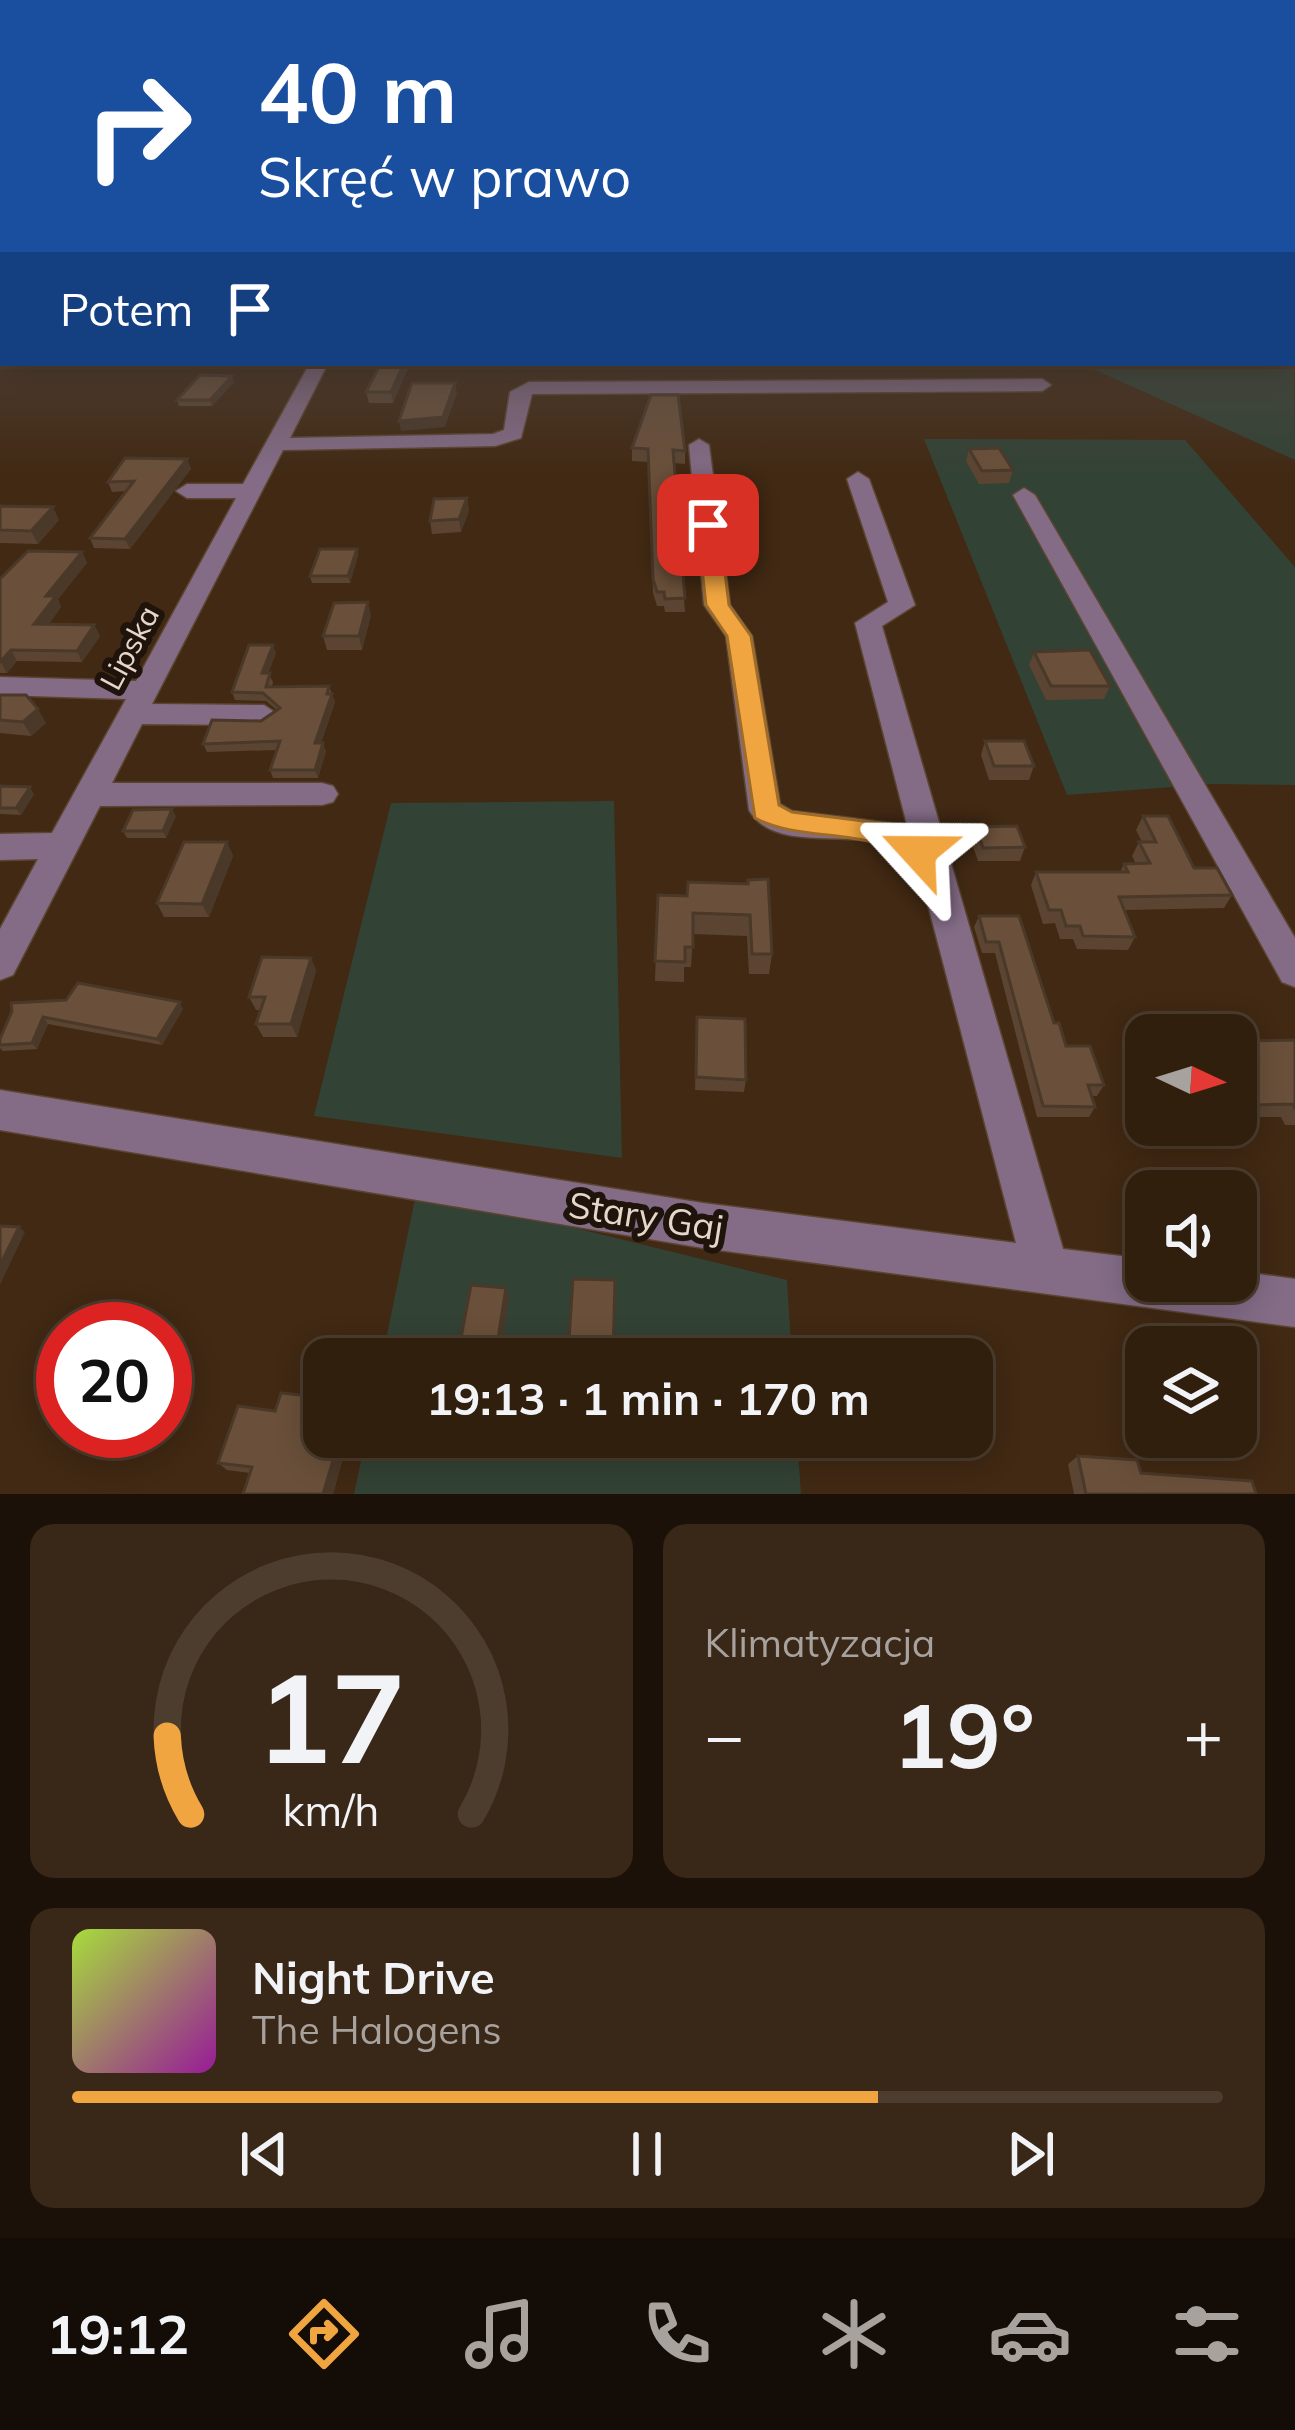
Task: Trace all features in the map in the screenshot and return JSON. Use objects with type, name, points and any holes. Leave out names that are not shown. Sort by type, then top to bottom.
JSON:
[{"type":"street","name":"Lipska","points":[[0,964],[317,366]]},
{"type":"street","points":[[274,444],[495,440],[514,434],[520,392],[529,388],[1018,382],[1042,386]]},
{"type":"street","points":[[699,445],[717,605],[739,636],[765,811],[786,822],[900,835],[935,868]]},
{"type":"street","points":[[858,479],[902,605],[868,623],[1046,1271]]},
{"type":"street","points":[[187,490],[249,491]]},
{"type":"street","points":[[1024,495],[1295,971]]},
{"type":"street","points":[[0,686],[264,715]]},
{"type":"street","points":[[89,795],[322,794]]},
{"type":"street","points":[[0,847],[62,846]]},
{"type":"street","name":"Stary Gaj","points":[[0,1110],[937,1260],[1295,1304]]},
{"type":"green space","points":[[1087,366],[1294,366],[1295,460]]},
{"type":"green space","points":[[924,439],[1185,440],[1295,567],[1295,785],[1212,784],[1067,795]]},
{"type":"green space","points":[[614,801],[622,1158],[314,1116],[391,803]]},
{"type":"green space","points":[[417,1189],[787,1280],[791,1338],[386,1338]]},
{"type":"green space","points":[[362,1458],[798,1458],[801,1494],[354,1494]]},
{"type":"building","points":[[379,366],[403,366],[391,392],[366,392]]},
{"type":"building","points":[[200,375],[232,376],[210,400],[177,400]]},
{"type":"building","points":[[412,383],[455,383],[443,417],[399,421]]},
{"type":"building","points":[[651,395],[678,395],[685,451],[673,450],[685,598],[665,599],[653,579],[648,449],[632,448]]},
{"type":"building","points":[[999,448],[1013,470],[982,471],[969,449]]},
{"type":"building","points":[[125,458],[187,459],[125,539],[90,538],[134,481],[108,482]]},
{"type":"building","points":[[467,498],[459,519],[430,521],[434,499]]},
{"type":"building","points":[[0,506],[53,507],[31,531],[0,530]]},
{"type":"building","points":[[320,549],[357,549],[348,576],[310,576]]},
{"type":"building","points":[[28,551],[82,552],[46,596],[56,596],[34,624],[94,625],[77,651],[11,650],[0,662],[0,579]]},
{"type":"building","points":[[368,602],[359,636],[323,636],[334,603]]},
{"type":"building","points":[[249,645],[273,645],[262,673],[270,673],[266,687],[329,686],[327,694],[332,694],[315,743],[323,743],[315,770],[270,770],[280,741],[203,744],[212,720],[261,721],[280,708],[263,693],[232,692]]},
{"type":"building","points":[[1090,650],[1110,686],[1051,686],[1034,652]]},
{"type":"building","points":[[0,695],[26,695],[38,709],[23,722],[0,720]]},
{"type":"building","points":[[985,741],[1024,741],[1034,766],[994,766]]},
{"type":"building","points":[[0,786],[30,787],[16,808],[0,808]]},
{"type":"building","points":[[172,809],[163,831],[123,831],[133,810]]},
{"type":"building","points":[[1143,816],[1168,816],[1194,868],[1217,868],[1232,895],[1119,897],[1135,937],[1083,936],[1080,926],[1066,926],[1061,910],[1049,910],[1036,872],[1128,872],[1124,864],[1150,863],[1139,842],[1156,842]]},
{"type":"building","points":[[1017,826],[1025,847],[983,848],[976,827]]},
{"type":"building","points":[[184,842],[227,842],[202,904],[157,903]]},
{"type":"building","points":[[768,879],[772,954],[752,954],[750,915],[693,913],[693,947],[685,947],[685,962],[655,961],[658,895],[687,896],[688,882],[748,884],[748,880]]},
{"type":"building","points":[[979,916],[1019,916],[1066,1046],[1090,1046],[1104,1085],[1088,1085],[1095,1107],[1043,1106],[999,942],[986,942]]},
{"type":"building","points":[[262,957],[311,958],[291,1024],[256,1024],[265,997],[249,997]]},
{"type":"building","points":[[78,983],[180,1002],[157,1039],[43,1017],[32,1043],[0,1045],[11,1003],[66,1000]]},
{"type":"building","points":[[697,1017],[745,1019],[746,1080],[696,1077]]},
{"type":"building","points":[[1295,1040],[1295,1109],[1293,1104],[1257,1105],[1257,1041]]},
{"type":"building","points":[[0,1226],[19,1227],[0,1265]]},
{"type":"building","points":[[573,1279],[615,1280],[613,1338],[569,1338]]},
{"type":"building","points":[[471,1285],[506,1288],[498,1338],[461,1338]]},
{"type":"building","points":[[281,1393],[303,1395],[303,1458],[334,1458],[323,1494],[243,1494],[252,1467],[218,1463],[238,1406],[275,1411]]},
{"type":"building","points":[[1078,1456],[1137,1460],[1141,1473],[1252,1481],[1256,1494],[1086,1494]]},
{"type":"route","points":[[708,525],[717,605],[739,636],[765,811],[786,822],[853,826],[900,835],[918,852]]}]
